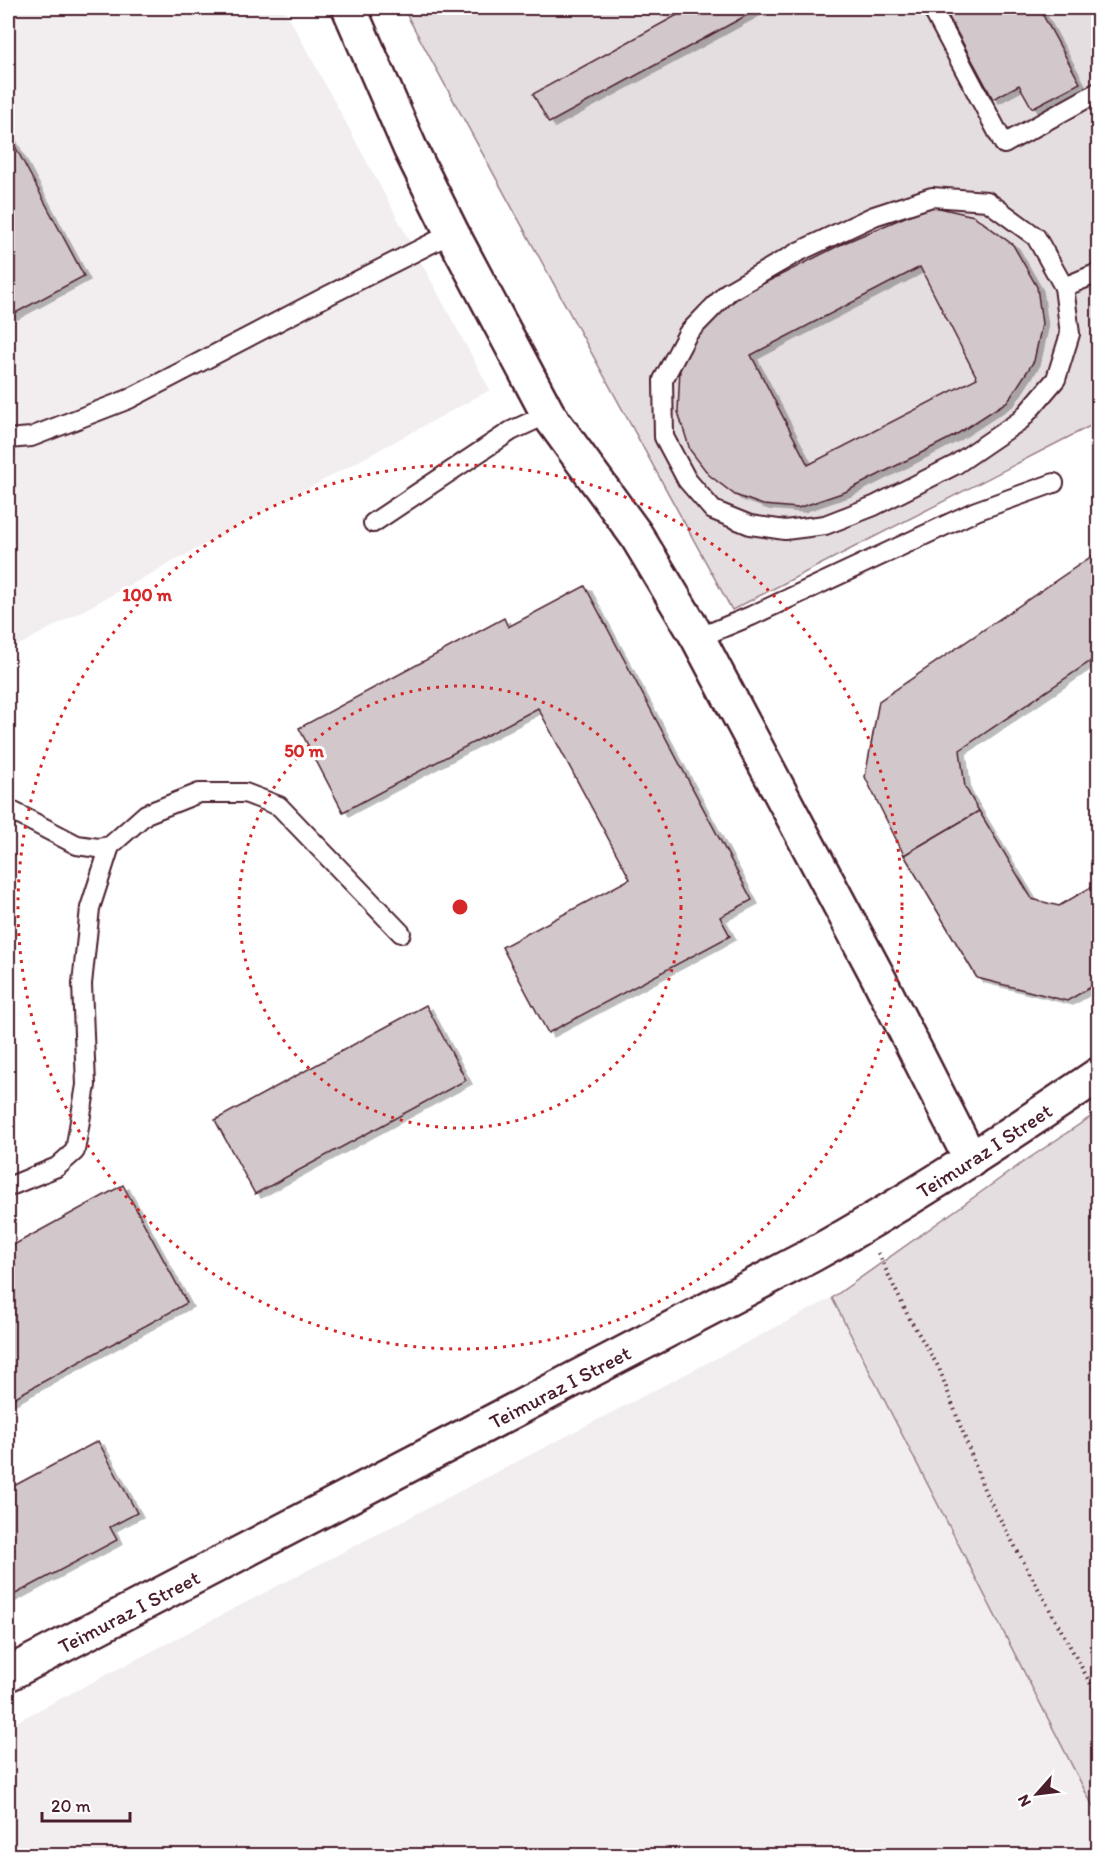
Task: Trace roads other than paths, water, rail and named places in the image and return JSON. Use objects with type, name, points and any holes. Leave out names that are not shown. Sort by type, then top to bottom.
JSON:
[{"type":"street","points":[[349,8],[410,148],[452,233],[548,414],[636,535],[698,638],[876,973],[971,1160]]},
{"type":"street","name":"Teimuraz I Street","points":[[8,1674],[864,1226],[971,1160],[1098,1075]]},
{"type":"lane","points":[[932,8],[1005,144],[1098,92]]},
{"type":"lane","points":[[932,197],[987,201],[1036,237],[1064,287],[1070,334],[1056,379],[1021,420],[955,465],[874,506],[825,525],[785,530],[750,525],[713,510],[687,480],[663,437],[663,380],[688,333],[728,292],[798,252],[874,216],[932,197]]},
{"type":"lane","points":[[8,439],[31,437],[129,399],[452,233]]},
{"type":"lane","points":[[1064,287],[1098,273]]},
{"type":"lane","points":[[374,523],[511,431],[548,414]]},
{"type":"lane","points":[[698,638],[751,616],[976,511],[1054,483]]},
{"type":"lane","points":[[8,809],[77,845],[98,849],[110,846],[146,814],[199,793],[245,793],[279,806],[401,933]]},
{"type":"lane","points":[[8,1187],[57,1167],[75,1151],[86,1084],[82,984],[90,908],[110,846]]}]
